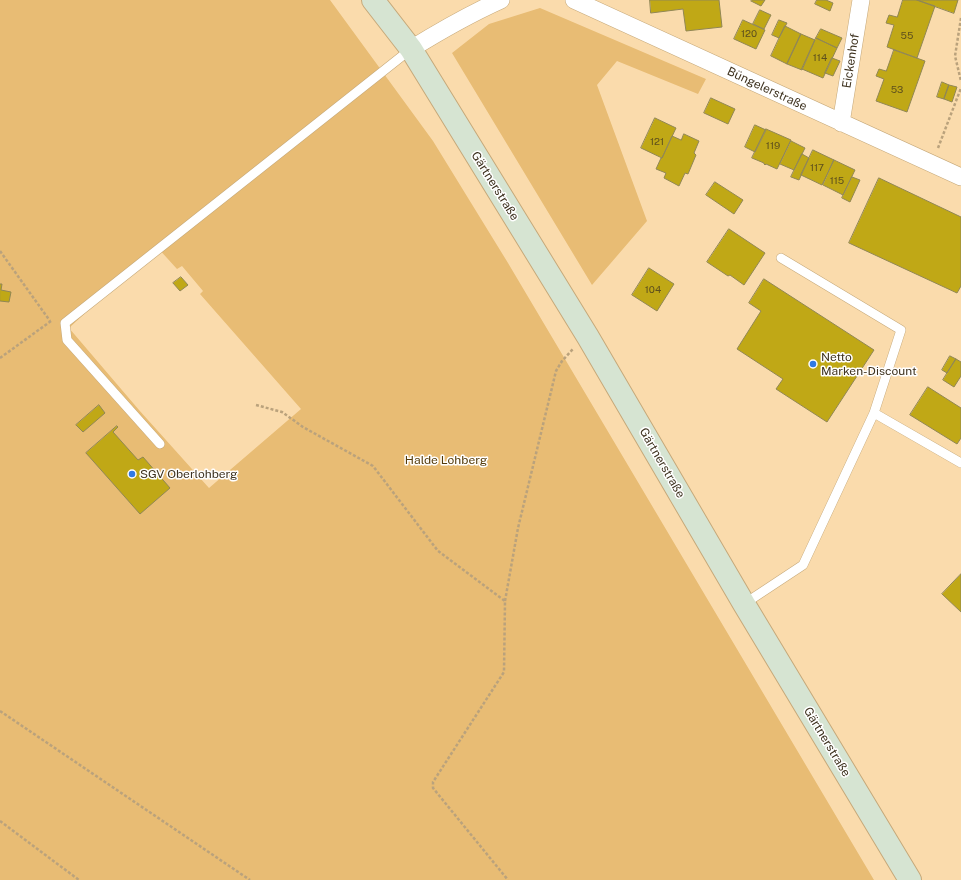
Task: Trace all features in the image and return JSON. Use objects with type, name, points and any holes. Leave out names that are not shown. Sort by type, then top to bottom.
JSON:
[{"type":"main road","name":"Gärtnerstraße","points":[[373,0],[410,49],[588,337],[744,604],[910,880]]},
{"type":"street","name":"Büngelerstraße","points":[[574,0],[961,177]]},
{"type":"street","name":"Eickenhof","points":[[841,123],[861,0]]},
{"type":"street","points":[[410,49],[492,2]]},
{"type":"lane","points":[[160,444],[67,340],[65,323],[410,49]]},
{"type":"lane","points":[[744,604],[804,565],[874,413],[901,330],[782,258]]},
{"type":"lane","points":[[874,413],[961,463]]},
{"type":"path","points":[[961,18],[955,56],[961,81]]},
{"type":"path","points":[[932,163],[961,88]]},
{"type":"path","points":[[0,251],[50,321],[0,358]]},
{"type":"path","points":[[508,880],[433,788],[433,782],[504,672],[505,601],[518,528],[556,371],[571,350],[588,337]]},
{"type":"path","points":[[256,405],[282,412],[303,427],[373,466],[438,551],[505,601]]},
{"type":"path","points":[[0,711],[250,880]]},
{"type":"path","points":[[0,821],[79,880]]},
{"type":"green space","name":"Halde Lohberg","points":[[0,0],[330,0],[433,141],[508,263],[874,880],[0,880]],"holes":[[[157,247],[177,269],[182,266],[203,291],[200,294],[301,409],[209,488],[139,410],[69,328]]]},
{"type":"green space","points":[[540,8],[706,79],[698,94],[617,61],[597,85],[647,221],[592,285],[452,53],[489,24]]},
{"type":"building","points":[[650,0],[719,0],[722,27],[686,31],[683,9],[651,13]]},
{"type":"building","points":[[765,0],[761,6],[751,1]]},
{"type":"building","points":[[817,0],[826,0],[833,3],[830,11],[815,4]]},
{"type":"building","points":[[903,0],[917,0],[935,6],[917,58],[887,47],[894,25],[886,23],[889,15],[897,17]]},
{"type":"building","points":[[917,0],[958,0],[954,13]]},
{"type":"building","points":[[760,10],[771,15],[764,29],[753,24]]},
{"type":"building","points":[[743,20],[765,30],[756,49],[734,39]]},
{"type":"building","points":[[779,20],[787,23],[779,38],[772,35]]},
{"type":"building","points":[[785,26],[801,34],[787,64],[771,56]]},
{"type":"building","points":[[821,29],[842,38],[837,48],[816,38]]},
{"type":"building","points":[[801,34],[815,40],[802,70],[787,64]]},
{"type":"building","points":[[816,38],[837,48],[823,78],[802,69]]},
{"type":"building","points":[[894,50],[925,61],[907,112],[876,101],[884,79],[876,76],[879,69],[886,71]]},
{"type":"building","points":[[832,58],[840,61],[833,76],[825,73]]},
{"type":"building","points":[[942,82],[949,85],[944,99],[937,97]]},
{"type":"building","points":[[949,85],[957,87],[952,102],[944,99]]},
{"type":"building","points":[[711,98],[735,109],[728,124],[704,113]]},
{"type":"building","points":[[655,118],[676,128],[662,158],[641,148]]},
{"type":"building","points":[[755,125],[766,130],[755,152],[745,147]]},
{"type":"building","points":[[766,129],[791,140],[777,169],[752,158]]},
{"type":"building","points":[[684,134],[699,141],[694,153],[696,155],[688,174],[685,173],[679,186],[664,178],[666,173],[656,169],[672,136],[681,140]]},
{"type":"building","points":[[791,141],[805,148],[794,170],[780,164]]},
{"type":"building","points":[[813,150],[834,160],[822,185],[801,175]]},
{"type":"building","points":[[802,154],[809,158],[799,180],[791,177]]},
{"type":"building","points":[[834,160],[855,170],[843,195],[823,185]]},
{"type":"building","points":[[852,177],[860,180],[850,202],[842,198]]},
{"type":"building","points":[[879,178],[961,217],[961,286],[957,293],[849,243]]},
{"type":"building","points":[[715,182],[743,200],[734,214],[706,195]]},
{"type":"building","points":[[729,229],[765,253],[744,285],[707,262]]},
{"type":"building","points":[[649,268],[674,284],[657,311],[632,295]]},
{"type":"building","points":[[181,277],[188,285],[180,291],[173,283]]},
{"type":"building","name":"Netto Marken-Discount","points":[[764,279],[874,350],[827,422],[776,389],[783,379],[737,349],[761,311],[749,303]]},
{"type":"building","points":[[0,284],[2,284],[1,290],[11,292],[9,302],[0,301]]},
{"type":"building","points":[[950,356],[956,359],[947,373],[942,370]]},
{"type":"building","points":[[956,359],[961,362],[961,376],[954,387],[943,380]]},
{"type":"building","points":[[928,387],[961,408],[961,438],[957,444],[910,415]]},
{"type":"building","points":[[99,405],[105,413],[83,432],[76,425]]},
{"type":"building","name":"SGV Oberlohberg","points":[[117,426],[118,427],[113,432],[138,460],[143,457],[170,488],[140,514],[86,453]]},
{"type":"building","points":[[961,574],[961,612],[942,594]]},
{"type":"place","name":"Netto Marken-Discount","points":[[813,364]]},
{"type":"place","name":"SGV Oberlohberg","points":[[132,474]]}]
